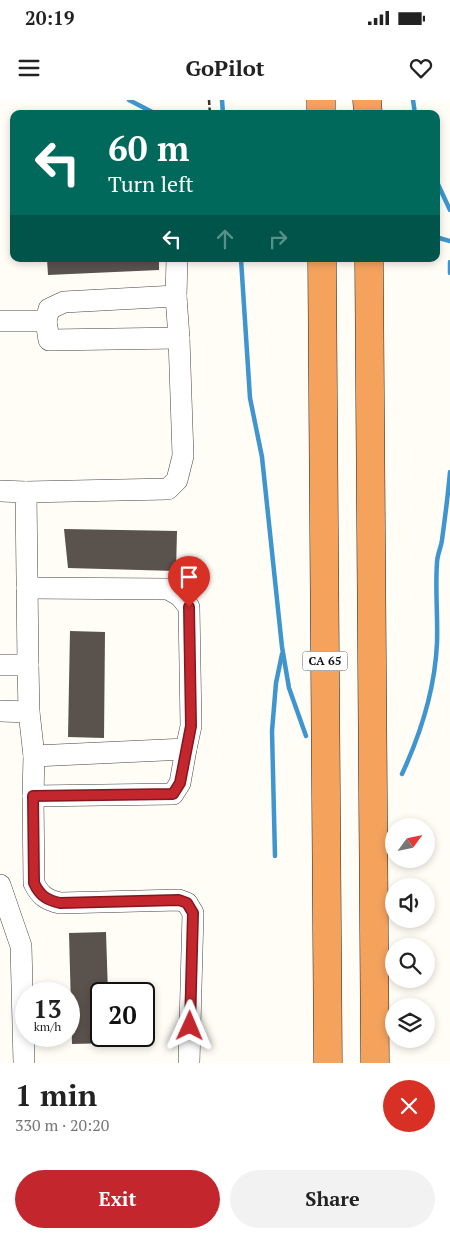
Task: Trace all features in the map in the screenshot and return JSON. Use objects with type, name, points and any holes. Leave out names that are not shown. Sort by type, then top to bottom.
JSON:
[{"type":"highway","name":"CA 65","points":[[322,262],[328,1063]]},
{"type":"highway","points":[[369,262],[375,1063]]},
{"type":"lane","points":[[0,491],[168,489],[177,480],[183,456],[176,296],[177,262]]},
{"type":"lane","points":[[176,296],[64,302],[49,309],[46,321],[49,340],[179,338]]},
{"type":"lane","points":[[0,321],[46,321]]},
{"type":"lane","points":[[26,492],[29,712],[34,756],[34,883],[38,892],[47,900],[60,903],[179,900],[187,903],[193,913],[189,1063]]},
{"type":"lane","points":[[27,588],[168,589],[180,596],[189,607],[191,726],[180,783],[173,794],[33,796]]},
{"type":"lane","points":[[0,665],[28,665]]},
{"type":"lane","points":[[0,711],[29,712]]},
{"type":"lane","points":[[34,756],[186,749]]},
{"type":"lane","points":[[0,885],[8,936],[21,946],[24,1063]]},
{"type":"building","points":[[47,262],[159,262],[159,270],[48,275]]},
{"type":"building","points":[[64,529],[177,531],[176,571],[68,568]]},
{"type":"building","points":[[70,631],[105,632],[104,738],[68,737]]},
{"type":"building","points":[[106,932],[108,982],[90,982],[90,1044],[80,1044],[80,982],[70,982],[69,933]]},
{"type":"waterway","points":[[129,100],[148,110]]},
{"type":"waterway","points":[[222,100],[223,110]]},
{"type":"waterway","points":[[413,100],[414,110]]},
{"type":"waterway","points":[[440,189],[450,210]]},
{"type":"waterway","points":[[440,238],[450,241]]},
{"type":"waterway","points":[[241,262],[250,398],[262,457],[282,647],[289,688],[306,736]]},
{"type":"waterway","points":[[450,262],[450,273]]},
{"type":"waterway","points":[[402,774],[426,710],[436,660],[437,560],[442,540],[450,472]]},
{"type":"waterway","points":[[275,856],[272,731],[276,683],[282,654]]},
{"type":"route","points":[[189,607],[191,726],[180,783],[173,794],[33,796],[34,883],[38,892],[47,900],[60,903],[179,900],[187,903],[193,913],[190,1026]]}]
